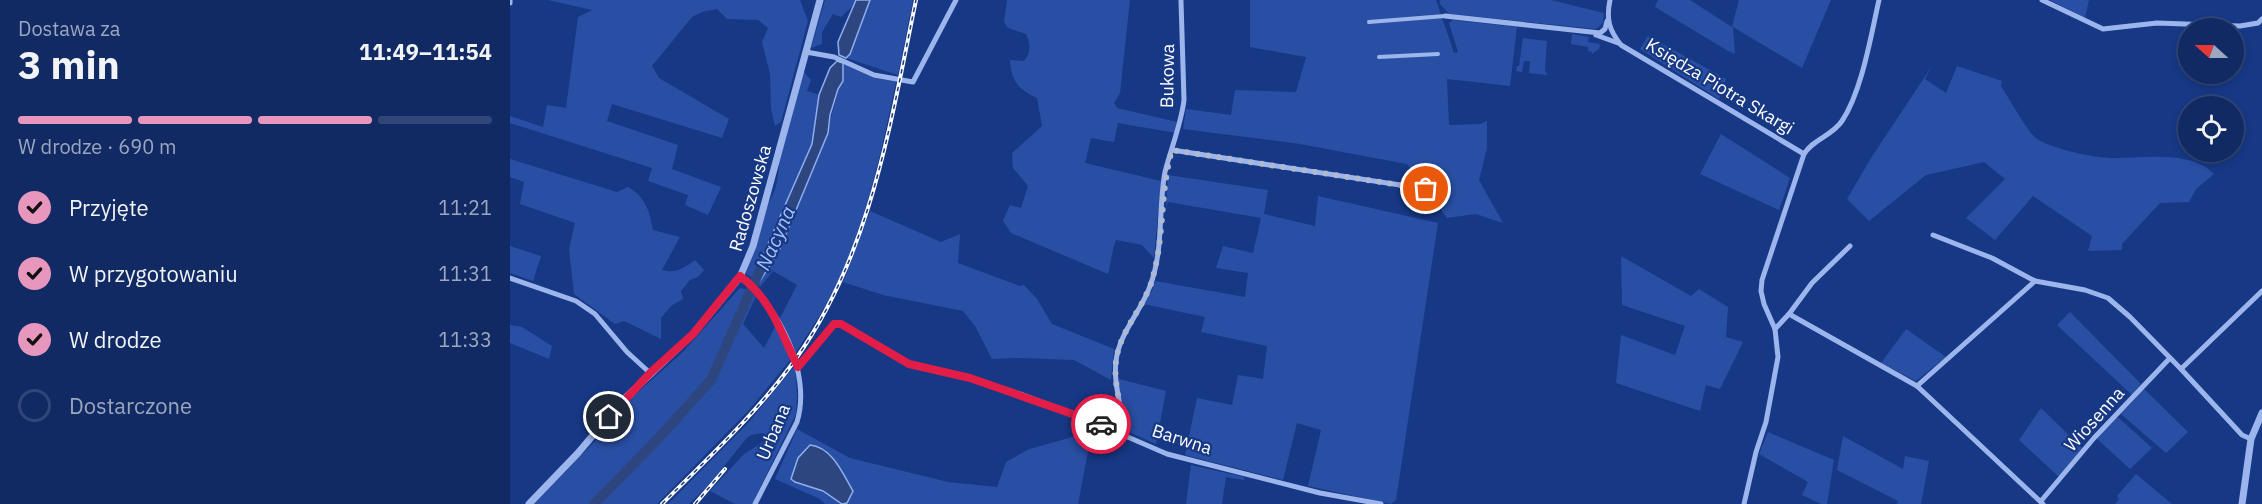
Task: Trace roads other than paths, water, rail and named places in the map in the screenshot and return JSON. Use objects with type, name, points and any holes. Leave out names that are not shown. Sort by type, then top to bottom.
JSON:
[{"type":"street","points":[[806,52],[846,61],[874,75],[913,82],[956,0]]},
{"type":"street","points":[[1586,32],[1604,32],[1610,0]]},
{"type":"street","points":[[1744,504],[1766,422],[1778,357],[1775,329],[1761,291],[1762,280],[1804,154],[1837,127],[1848,109],[1858,82],[1879,0]]},
{"type":"street","points":[[2042,0],[2103,28],[2157,23],[2240,26],[2262,19]]},
{"type":"street","name":"Bukowa","points":[[1124,434],[1124,418],[1115,380],[1116,360],[1121,342],[1150,286],[1156,262],[1165,173],[1184,100],[1181,1]]},
{"type":"street","name":"Radoszowska","points":[[529,504],[596,433],[622,401],[693,334],[740,276],[753,246],[806,52],[816,2]]},
{"type":"street","name":"Księdza Piotra Skargi","points":[[1607,13],[1612,32],[1621,45]]},
{"type":"street","points":[[1369,22],[1445,16]]},
{"type":"street","name":"Księdza Piotra Skargi","points":[[1445,16],[1586,32],[1612,40],[1804,154]]},
{"type":"street","points":[[1379,57],[1438,54]]},
{"type":"street","points":[[1172,150],[1426,189]]},
{"type":"street","points":[[1933,235],[1992,258],[2035,282],[2085,290],[2108,298],[2181,369],[2242,435],[2252,439]]},
{"type":"street","points":[[1775,329],[1812,283],[1850,246]]},
{"type":"street","points":[[740,276],[758,291],[768,304],[798,367]]},
{"type":"street","points":[[510,278],[576,302],[595,314],[627,352],[650,373]]},
{"type":"street","points":[[1917,386],[2035,282]]},
{"type":"street","points":[[2181,369],[2262,291]]},
{"type":"street","name":"Wiosenna","points":[[1789,314],[1917,386],[2042,503],[2094,438],[2170,358]]},
{"type":"street","name":"Barwna","points":[[798,367],[834,324],[841,324],[909,364],[970,378],[1023,395],[1124,434],[1167,454],[1320,493],[1381,504]]},
{"type":"street","name":"Urbana","points":[[755,504],[796,422],[801,407],[798,367]]},
{"type":"street","points":[[2242,504],[2252,439],[2262,413]]},
{"type":"water","points":[[856,0],[870,0],[850,54],[846,58],[839,55],[838,42]]},
{"type":"water","points":[[837,61],[843,63],[843,81],[838,89],[830,115],[828,133],[779,251],[758,284],[753,278],[812,144],[819,95],[830,68]]},
{"type":"water","points":[[810,445],[825,451],[841,470],[853,491],[847,503],[842,504],[823,491],[791,479],[798,458]]},
{"type":"waterway","name":"Nacyna","points":[[594,504],[657,440],[711,380],[760,270]]},
{"type":"railway","points":[[662,504],[732,435],[765,398],[795,360],[821,319],[842,277],[860,232],[874,187],[897,94],[916,0]]},
{"type":"railway","points":[[695,504],[725,469]]}]
